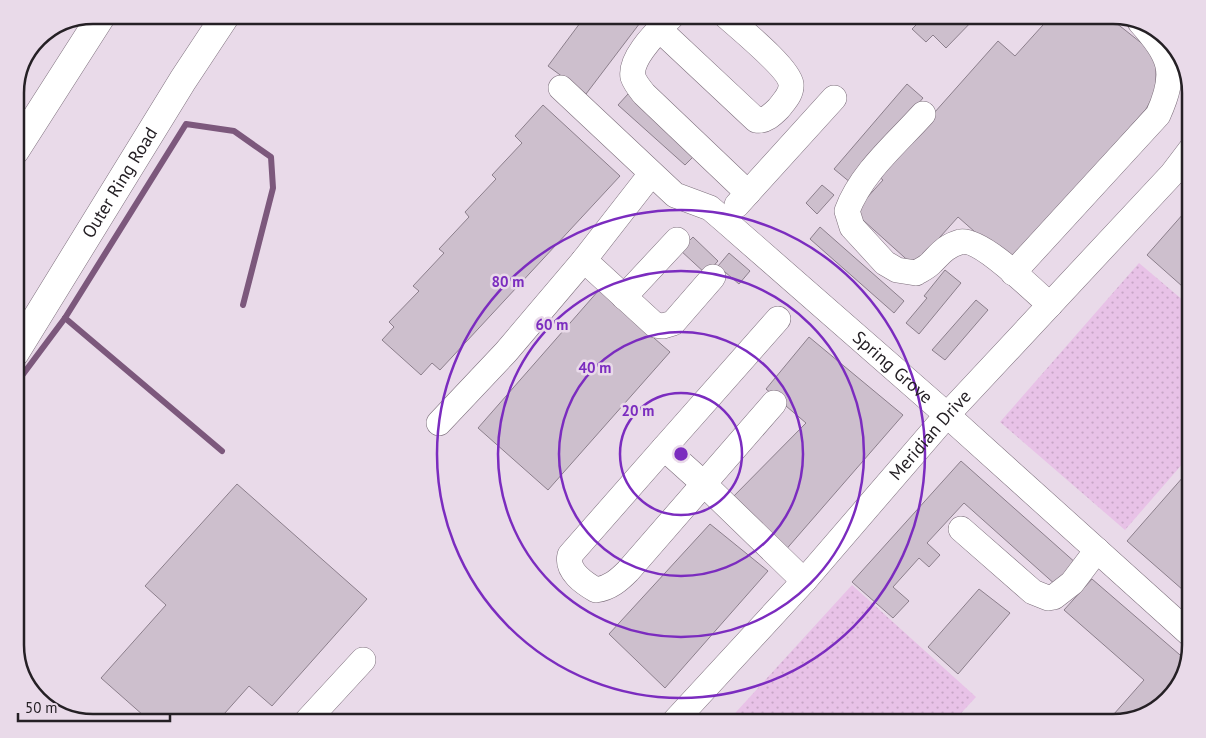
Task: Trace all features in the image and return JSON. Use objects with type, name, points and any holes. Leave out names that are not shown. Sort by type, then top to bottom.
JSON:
[{"type":"highway","points":[[24,137],[96,24]]},
{"type":"highway","name":"Outer Ring Road","points":[[24,337],[183,80],[220,24]]},
{"type":"street","points":[[664,24],[637,56],[633,66],[633,77],[637,86],[748,193]]},
{"type":"street","points":[[668,24],[756,120],[764,120],[789,95],[791,85],[787,74],[735,24]]},
{"type":"street","points":[[1013,273],[1158,115],[1166,98],[1169,81],[1168,60],[1154,37]]},
{"type":"street","points":[[439,423],[506,352],[584,260],[651,174],[561,88]]},
{"type":"street","points":[[724,220],[834,98]]},
{"type":"street","points":[[923,114],[867,176],[855,194],[847,212],[852,227],[885,263],[897,270],[916,273],[931,263],[940,252],[961,242],[969,242],[981,247],[1050,305]]},
{"type":"street","name":"Meridian Drive","points":[[687,714],[947,415],[1182,161]]},
{"type":"street","name":"Spring Grove","points":[[651,174],[675,195],[710,208],[947,415],[1182,627]]},
{"type":"street","points":[[624,297],[677,240]]},
{"type":"street","points":[[584,260],[655,325],[668,326],[684,311],[712,277]]},
{"type":"street","points":[[774,403],[619,580],[607,587],[596,590],[577,577],[569,559],[570,555],[778,319]]},
{"type":"street","points":[[664,448],[804,581]]},
{"type":"street","points":[[961,529],[1033,592],[1048,598],[1054,597],[1072,582],[1097,550]]},
{"type":"street","points":[[313,714],[363,660]]},
{"type":"shaded area","points":[[1139,263],[1182,299],[1182,464],[1125,530],[1000,422]]},
{"type":"shaded area","points":[[852,585],[976,697],[960,714],[734,714]]},
{"type":"building","points":[[579,24],[639,24],[586,94],[548,66]]},
{"type":"building","points":[[917,24],[969,24],[946,48],[933,35],[926,42],[912,29]]},
{"type":"building","points":[[1044,24],[1117,24],[1149,49],[1156,60],[1156,92],[1146,109],[1009,262],[958,217],[914,266],[854,212],[883,180],[878,176],[998,41],[1015,56]]},
{"type":"building","points":[[907,84],[923,98],[851,183],[834,169]]},
{"type":"building","points":[[628,94],[695,155],[685,165],[618,105]]},
{"type":"building","points":[[543,105],[620,176],[440,370],[432,363],[421,375],[382,340],[394,327],[389,322],[419,291],[413,286],[444,253],[439,249],[469,217],[465,212],[496,179],[492,175],[522,143],[515,136]]},
{"type":"building","points":[[822,185],[834,195],[817,214],[806,203]]},
{"type":"building","points":[[1182,215],[1182,286],[1147,255]]},
{"type":"building","points":[[820,227],[904,301],[894,313],[810,239]]},
{"type":"building","points":[[693,237],[718,261],[706,274],[680,250]]},
{"type":"building","points":[[729,253],[750,271],[739,284],[718,266]]},
{"type":"building","points":[[945,270],[961,283],[919,334],[906,323],[927,298],[924,296]]},
{"type":"building","points":[[599,290],[670,352],[548,490],[478,428]]},
{"type":"building","points":[[976,300],[988,310],[945,360],[932,350]]},
{"type":"building","points":[[809,337],[903,415],[783,553],[728,502],[806,423],[766,389]]},
{"type":"building","points":[[961,461],[1077,564],[1057,586],[964,503],[927,543],[940,555],[929,567],[919,558],[893,587],[909,601],[893,618],[852,582]]},
{"type":"building","points":[[1182,478],[1182,589],[1127,541]]},
{"type":"building","points":[[237,484],[367,599],[272,706],[249,686],[224,714],[142,714],[101,678],[166,605],[145,586]]},
{"type":"building","points":[[710,524],[768,571],[665,688],[609,634]]},
{"type":"building","points":[[1092,579],[1181,656],[1173,680],[1162,694],[1148,705],[1131,712],[1114,714],[1144,680],[1064,610]]},
{"type":"building","points":[[979,589],[1010,613],[958,674],[928,647]]},
{"type":"waterway","points":[[24,373],[65,318],[186,124],[234,131],[271,157],[273,188],[243,305]]},
{"type":"waterway","points":[[65,318],[222,451]]}]
